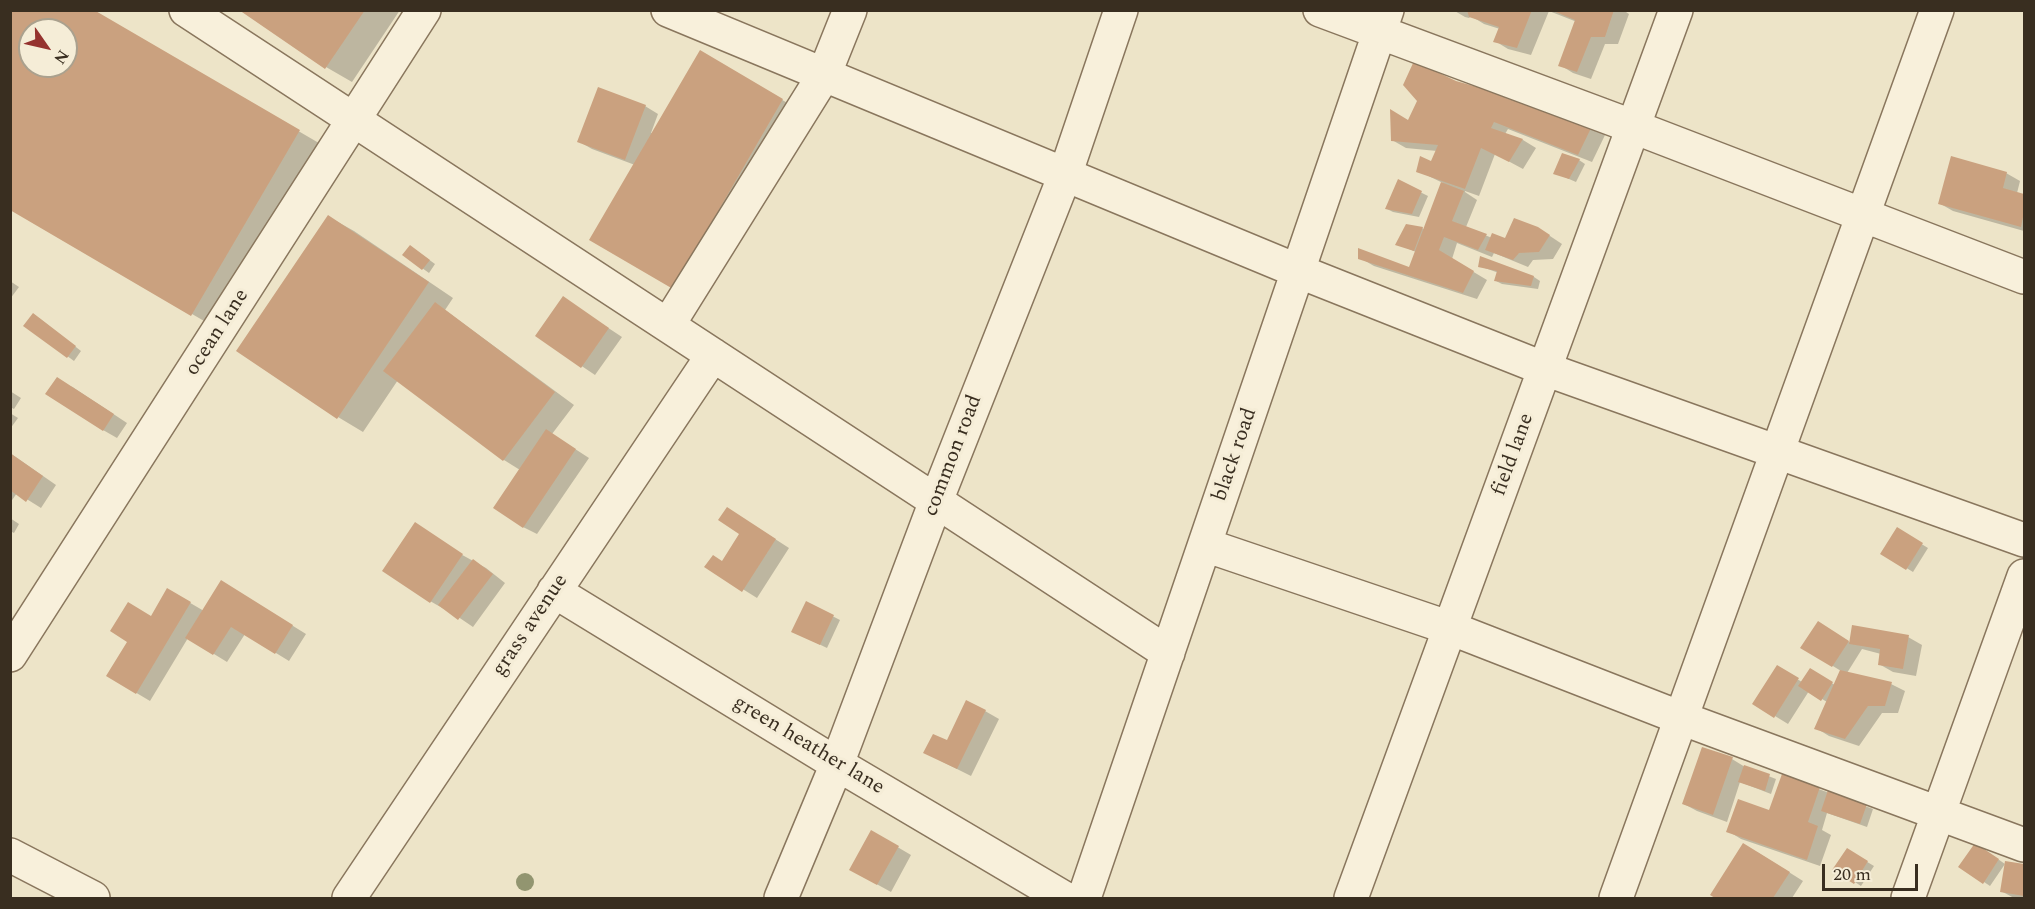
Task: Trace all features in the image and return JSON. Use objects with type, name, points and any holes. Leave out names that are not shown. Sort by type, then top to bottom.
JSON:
[{"type":"street","points":[[186,10],[1168,653]]},
{"type":"street","name":"ocean lane","points":[[10,655],[424,10]]},
{"type":"street","points":[[668,10],[1298,271],[1545,369],[2025,540]]},
{"type":"street","points":[[668,325],[824,75],[850,10]]},
{"type":"street","name":"common road","points":[[782,898],[837,764],[936,501],[1065,174],[1121,10]]},
{"type":"street","points":[[1320,10],[1383,22],[1634,127],[2025,277]]},
{"type":"street","name":"field lane","points":[[1351,898],[1676,10]]},
{"type":"street","points":[[1616,898],[1937,10]]},
{"type":"street","name":"black road","points":[[1084,898],[1383,22]]},
{"type":"street","name":"grass avenue","points":[[349,898],[713,355]]},
{"type":"street","points":[[1205,545],[1450,628],[1681,718],[2025,845]]},
{"type":"street","points":[[1908,898],[2025,576]]},
{"type":"street","name":"green heather lane","points":[[554,591],[837,764],[1064,898]]},
{"type":"street","points":[[10,855],[93,898]]},
{"type":"building","points":[[10,10],[94,10],[300,130],[191,316],[10,210]]},
{"type":"building","points":[[239,10],[365,10],[325,69]]},
{"type":"building","points":[[1467,10],[1532,10],[1517,48],[1493,42],[1499,27],[1469,17]]},
{"type":"building","points":[[1551,10],[1614,10],[1605,37],[1591,37],[1577,72],[1558,66],[1575,20]]},
{"type":"building","points":[[700,50],[783,99],[673,289],[589,240]]},
{"type":"building","points":[[1414,61],[1456,81],[1593,124],[1578,155],[1494,122],[1491,128],[1523,139],[1509,162],[1481,148],[1465,189],[1416,172],[1420,156],[1431,161],[1438,145],[1391,141],[1390,109],[1408,120],[1417,101],[1403,85]]},
{"type":"building","points":[[598,87],[646,105],[625,160],[577,142]]},
{"type":"building","points":[[1562,153],[1580,159],[1569,179],[1553,174]]},
{"type":"building","points":[[1951,156],[2007,172],[2003,188],[2024,194],[2021,227],[1938,204]]},
{"type":"building","points":[[1398,179],[1422,191],[1412,214],[1385,209]]},
{"type":"building","points":[[1441,182],[1464,191],[1452,221],[1487,234],[1478,250],[1444,237],[1439,250],[1474,271],[1463,293],[1358,259],[1358,248],[1409,267]]},
{"type":"building","points":[[328,215],[429,282],[337,419],[236,351]]},
{"type":"building","points":[[1514,218],[1538,227],[1550,235],[1539,252],[1519,253],[1513,260],[1485,250],[1492,233],[1505,238]]},
{"type":"building","points":[[1406,224],[1423,227],[1414,251],[1395,245]]},
{"type":"building","points":[[410,245],[430,260],[422,270],[402,255]]},
{"type":"building","points":[[1480,256],[1534,276],[1531,286],[1494,281],[1497,271],[1478,267]]},
{"type":"building","points":[[563,296],[609,328],[581,368],[535,336]]},
{"type":"building","points":[[435,302],[555,392],[503,461],[383,371]]},
{"type":"building","points":[[33,313],[76,346],[67,358],[23,326]]},
{"type":"building","points":[[57,377],[114,414],[103,431],[45,394]]},
{"type":"building","points":[[546,429],[576,449],[523,528],[493,508]]},
{"type":"building","points":[[10,453],[43,476],[26,502],[10,490]]},
{"type":"building","points":[[727,507],[776,539],[742,592],[704,567],[713,555],[722,561],[739,534],[718,520]]},
{"type":"building","points":[[415,522],[463,554],[430,603],[382,571]]},
{"type":"building","points":[[1897,527],[1923,543],[1906,570],[1880,554]]},
{"type":"building","points":[[473,559],[493,574],[458,620],[438,605]]},
{"type":"building","points":[[221,580],[293,625],[275,654],[231,627],[213,655],[185,638]]},
{"type":"building","points":[[167,588],[191,602],[136,694],[106,676],[127,642],[110,631],[128,602],[151,616]]},
{"type":"building","points":[[806,601],[834,615],[820,645],[791,632]]},
{"type":"building","points":[[1818,621],[1849,641],[1832,667],[1800,648]]},
{"type":"building","points":[[1852,625],[1909,635],[1903,669],[1878,665],[1880,649],[1849,644]]},
{"type":"building","points":[[1777,665],[1799,678],[1774,718],[1752,704]]},
{"type":"building","points":[[1810,668],[1833,682],[1821,701],[1798,686]]},
{"type":"building","points":[[1840,670],[1892,682],[1885,706],[1868,706],[1845,739],[1814,729]]},
{"type":"building","points":[[966,700],[986,710],[957,769],[923,753],[933,734],[947,740]]},
{"type":"building","points":[[1702,747],[1733,757],[1713,815],[1682,804]]},
{"type":"building","points":[[1744,765],[1770,774],[1765,791],[1738,782]]},
{"type":"building","points":[[1782,774],[1820,787],[1808,822],[1818,826],[1807,860],[1726,832],[1738,799],[1769,810]]},
{"type":"building","points":[[1828,790],[1867,804],[1860,824],[1821,811]]},
{"type":"building","points":[[871,830],[899,846],[877,885],[849,870]]},
{"type":"building","points":[[1743,843],[1790,872],[1773,898],[1715,898],[1710,895]]},
{"type":"building","points":[[1975,843],[1999,859],[1983,884],[1958,867]]},
{"type":"building","points":[[1847,848],[1868,861],[1854,884],[1832,870]]},
{"type":"building","points":[[2005,861],[2024,864],[2024,896],[2000,892]]}]
